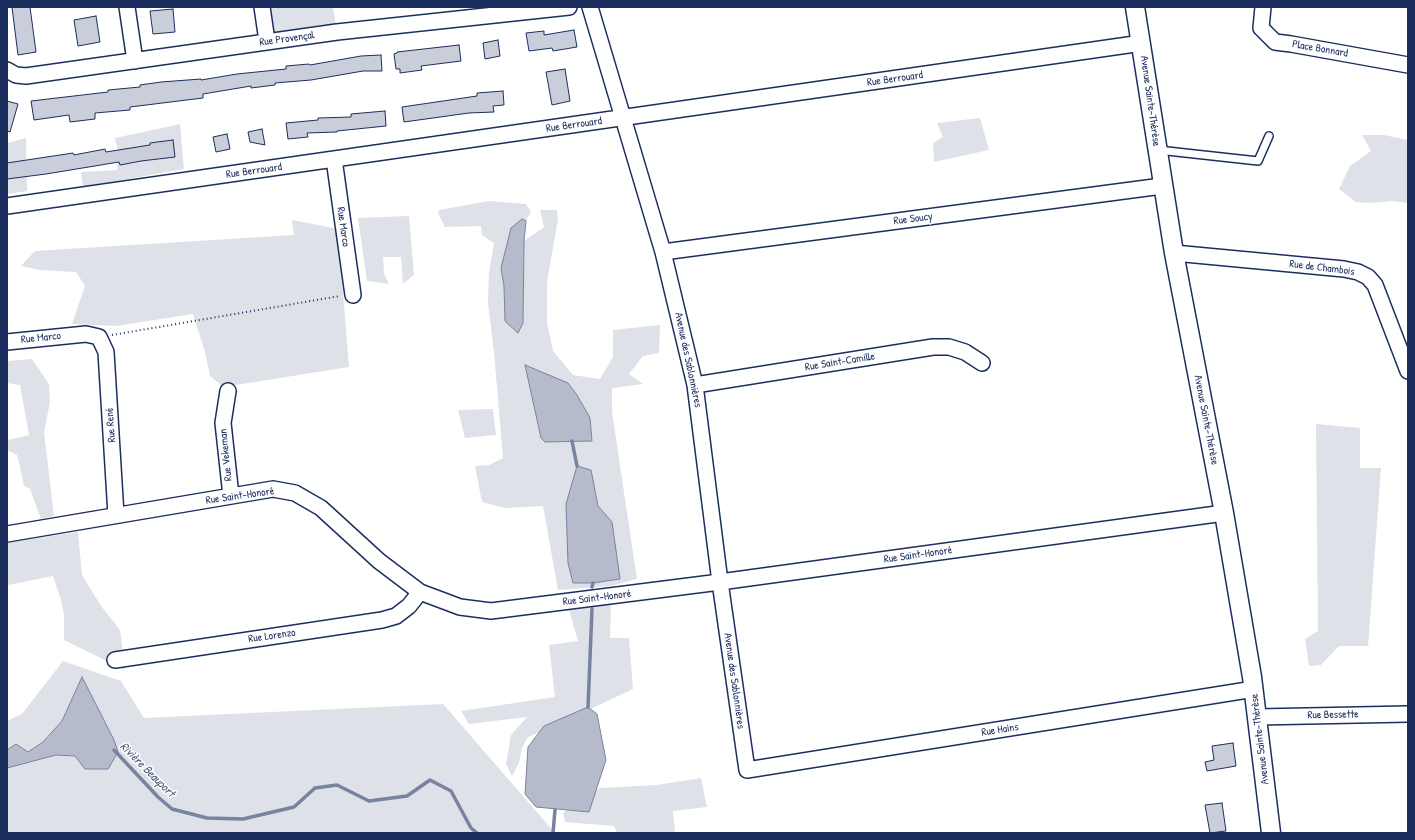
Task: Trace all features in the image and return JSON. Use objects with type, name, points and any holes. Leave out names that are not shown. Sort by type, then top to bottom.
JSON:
[{"type":"street","points":[[128,7],[135,61]]},
{"type":"street","points":[[262,7],[267,41]]},
{"type":"street","name":"Rue Provençal","points":[[7,70],[16,75],[26,76],[267,41],[569,7]]},
{"type":"street","name":"Avenue des Sablonnières","points":[[590,7],[664,252],[695,385],[746,770]]},
{"type":"street","name":"Avenue Sainte-Thérèse","points":[[1135,7],[1142,43],[1162,186],[1224,513],[1254,689],[1271,833]]},
{"type":"street","name":"Place Bonnard","points":[[1263,7],[1261,28],[1275,42],[1407,61]]},
{"type":"street","name":"Rue Berrouard","points":[[7,206],[1142,43]]},
{"type":"street","name":"Rue Marco","points":[[334,159],[353,295]]},
{"type":"street","name":"Rue Soucy","points":[[664,252],[1162,186]]},
{"type":"street","name":"Rue de Chambois","points":[[1174,253],[1344,269],[1358,272],[1368,277],[1375,285],[1408,370]]},
{"type":"street","name":"Rue Marco","points":[[7,342],[86,334],[99,337]]},
{"type":"street","name":"Rue René","points":[[99,337],[106,352],[116,515]]},
{"type":"street","name":"Rue Saint-Camille","points":[[695,385],[933,347],[949,347],[965,352],[982,363]]},
{"type":"street","name":"Rue Vekeman","points":[[228,391],[223,423],[231,496]]},
{"type":"street","name":"Rue Saint-Honoré","points":[[7,534],[273,489],[295,493],[322,508],[378,561],[420,592],[460,607],[491,611],[720,582],[1224,513]]},
{"type":"street","name":"Rue Lorenzo","points":[[115,660],[382,620],[396,616],[409,606],[420,592]]},
{"type":"street","name":"Rue Hains","points":[[746,770],[1254,689]]},
{"type":"street","name":"Rue Bessette","points":[[1257,717],[1408,714]]},
{"type":"lane","points":[[1157,150],[1258,162],[1269,136]]},
{"type":"path","points":[[99,337],[353,295]]},
{"type":"shaded area","points":[[262,7],[333,7],[337,32],[267,41]]},
{"type":"shaded area","points":[[980,118],[989,150],[934,162],[933,143],[943,137],[937,123]]},
{"type":"shaded area","points":[[180,124],[184,169],[83,187],[81,172],[117,170],[118,151],[115,138]]},
{"type":"shaded area","points":[[1362,135],[1384,135],[1408,140],[1408,203],[1392,201],[1371,203],[1356,202],[1339,189],[1350,166],[1371,151]]},
{"type":"shaded area","points":[[26,138],[27,191],[7,194],[7,143]]},
{"type":"shaded area","points":[[489,201],[526,204],[531,212],[526,221],[522,219],[501,268],[504,286],[505,321],[523,323],[524,241],[544,227],[540,210],[557,210],[558,219],[547,282],[547,322],[553,351],[573,375],[600,379],[613,357],[613,330],[660,325],[659,353],[643,356],[629,374],[643,384],[612,388],[612,412],[637,579],[611,586],[558,590],[543,506],[505,508],[482,502],[475,466],[489,465],[503,458],[494,352],[488,303],[489,273],[494,243],[482,235],[481,226],[445,227],[438,213],[439,210]],"holes":[[[526,365],[592,441],[545,442],[541,438]],[[577,466],[591,470],[598,506]]]},
{"type":"shaded area","points":[[409,216],[414,275],[403,284],[401,257],[383,257],[384,274],[389,284],[367,281],[358,218]]},
{"type":"shaded area","points":[[292,220],[338,229],[349,367],[223,387],[210,376],[205,352],[193,314],[116,326],[72,324],[85,286],[76,272],[40,270],[21,266],[35,251],[294,235]]},
{"type":"shaded area","points":[[32,359],[49,384],[50,402],[44,432],[54,516],[41,519],[30,489],[24,486],[17,455],[7,450],[8,440],[29,435],[20,385],[7,383],[7,361]]},
{"type":"shaded area","points":[[493,409],[496,435],[465,438],[458,410]]},
{"type":"shaded area","points":[[1316,424],[1360,428],[1360,468],[1381,468],[1368,646],[1339,646],[1321,665],[1309,666],[1305,639],[1318,631]]},
{"type":"shaded area","points":[[78,532],[82,575],[101,606],[120,630],[125,670],[64,640],[64,615],[53,576],[8,585],[7,543]]},
{"type":"shaded area","points":[[611,605],[610,638],[629,638],[633,689],[528,737],[522,748],[519,763],[512,776],[506,764],[511,735],[527,717],[469,724],[461,711],[555,697],[549,645],[578,641],[569,610]]},
{"type":"shaded area","points":[[63,661],[121,681],[144,718],[443,704],[555,833],[7,833],[7,768],[56,755],[75,756],[82,678],[62,721],[43,742],[28,752],[16,744],[7,750],[7,721],[22,714]]},
{"type":"shaded area","points":[[701,778],[707,807],[673,811],[675,833],[617,833],[614,826],[565,822],[563,813],[600,788],[657,785]]},
{"type":"water","points":[[522,219],[526,221],[524,241],[523,323],[518,333],[505,321],[504,286],[501,268],[511,228]]},
{"type":"water","points":[[525,365],[568,383],[577,395],[590,418],[592,441],[545,442],[541,438]]},
{"type":"water","points":[[577,466],[591,470],[598,506],[612,522],[620,579],[593,583],[573,583],[568,563],[566,504]]},
{"type":"water","points":[[82,677],[114,740],[118,752],[108,769],[85,769],[75,756],[56,755],[7,768],[7,750],[16,744],[28,752],[43,742],[62,721]]},
{"type":"water","points":[[588,707],[597,714],[606,760],[589,812],[536,807],[525,794],[528,747],[544,726]]},
{"type":"building","points":[[12,7],[30,7],[36,52],[18,55]]},
{"type":"building","points":[[173,9],[175,32],[153,34],[150,11]]},
{"type":"building","points":[[96,16],[100,42],[78,46],[74,20]]},
{"type":"building","points":[[574,30],[577,47],[553,51],[552,48],[529,51],[526,33],[544,31],[544,35]]},
{"type":"building","points":[[498,40],[500,56],[485,59],[483,43]]},
{"type":"building","points":[[459,45],[461,61],[421,66],[422,70],[400,73],[400,69],[396,69],[394,54],[397,52]]},
{"type":"building","points":[[381,55],[382,71],[363,71],[311,80],[275,83],[275,85],[251,88],[251,86],[203,94],[203,98],[130,107],[130,110],[95,113],[95,119],[70,122],[69,115],[34,120],[31,101],[108,92],[108,90],[140,87],[140,85],[161,82],[201,80],[237,74],[286,69],[286,66],[310,65],[361,56]]},
{"type":"building","points":[[565,69],[570,101],[552,105],[546,72]]},
{"type":"building","points":[[503,91],[504,105],[493,106],[494,112],[469,113],[404,122],[402,107],[477,96],[477,93]]},
{"type":"building","points":[[7,101],[18,104],[10,132],[7,131]]},
{"type":"building","points":[[385,111],[386,126],[337,132],[307,133],[308,137],[288,139],[286,123],[318,120],[318,118],[351,117],[351,114]]},
{"type":"building","points":[[262,129],[265,145],[250,142],[248,132]]},
{"type":"building","points":[[227,134],[230,149],[216,152],[213,137]]},
{"type":"building","points":[[173,140],[175,157],[120,165],[119,162],[7,179],[7,163],[73,153],[74,155],[105,149],[106,152]]},
{"type":"building","points":[[1233,743],[1236,766],[1207,771],[1205,762],[1214,760],[1212,746]]},
{"type":"building","points":[[1222,803],[1226,831],[1210,833],[1205,805]]},
{"type":"waterway","points":[[572,441],[577,466]]},
{"type":"waterway","points":[[592,587],[593,583]]},
{"type":"waterway","points":[[588,707],[592,609]]},
{"type":"waterway","name":"Rivière Beauport","points":[[114,750],[158,797],[172,809],[207,818],[243,819],[294,807],[315,788],[337,785],[369,801],[407,796],[430,780],[451,791],[471,828],[477,833]]},
{"type":"waterway","points":[[553,833],[555,810]]}]
